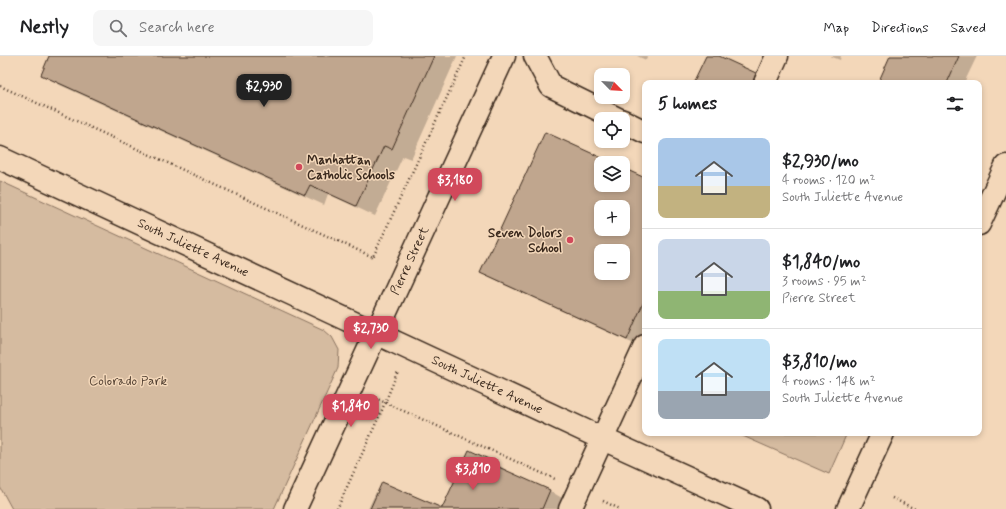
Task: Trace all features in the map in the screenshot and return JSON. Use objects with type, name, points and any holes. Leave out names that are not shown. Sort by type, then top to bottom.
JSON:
[{"type":"street","name":"Pierre Street","points":[[295,509],[504,56]]},
{"type":"street","points":[[535,56],[550,86],[604,112]]},
{"type":"street","points":[[766,80],[777,56]]},
{"type":"street","points":[[630,124],[642,130]]},
{"type":"street","name":"South Juliette Avenue","points":[[0,158],[603,439],[757,509]]},
{"type":"street","points":[[982,218],[1006,166]]},
{"type":"street","points":[[574,500],[642,353]]},
{"type":"street","points":[[848,509],[882,436]]},
{"type":"path","points":[[0,86],[373,257],[466,56]]},
{"type":"path","points":[[337,509],[398,371]]},
{"type":"path","points":[[371,396],[574,500],[620,509]]},
{"type":"path","points":[[892,498],[915,509]]},
{"type":"green space","name":"Colorado Park","points":[[0,181],[324,330],[332,337],[339,350],[338,368],[274,509],[12,509],[0,487]]},
{"type":"green space","points":[[743,436],[846,436],[829,474]]},
{"type":"building","name":"Manhattan Catholic Schools","points":[[49,56],[434,56],[392,149],[384,146],[356,206],[310,185],[305,195],[41,75]]},
{"type":"building","points":[[706,56],[719,56],[756,73],[754,80],[694,80]]},
{"type":"building","points":[[890,56],[959,56],[948,80],[879,80]]},
{"type":"building","name":"Seven Dolors School","points":[[545,132],[598,156],[594,156],[594,192],[630,192],[630,171],[642,177],[642,306],[627,340],[480,273]]},
{"type":"building","points":[[469,450],[495,462],[494,465],[550,490],[542,509],[370,509],[382,482],[442,508]]},
{"type":"place","name":"Manhattan Catholic Schools","points":[[299,167]]},
{"type":"place","name":"Seven Dolors School","points":[[570,240]]}]
